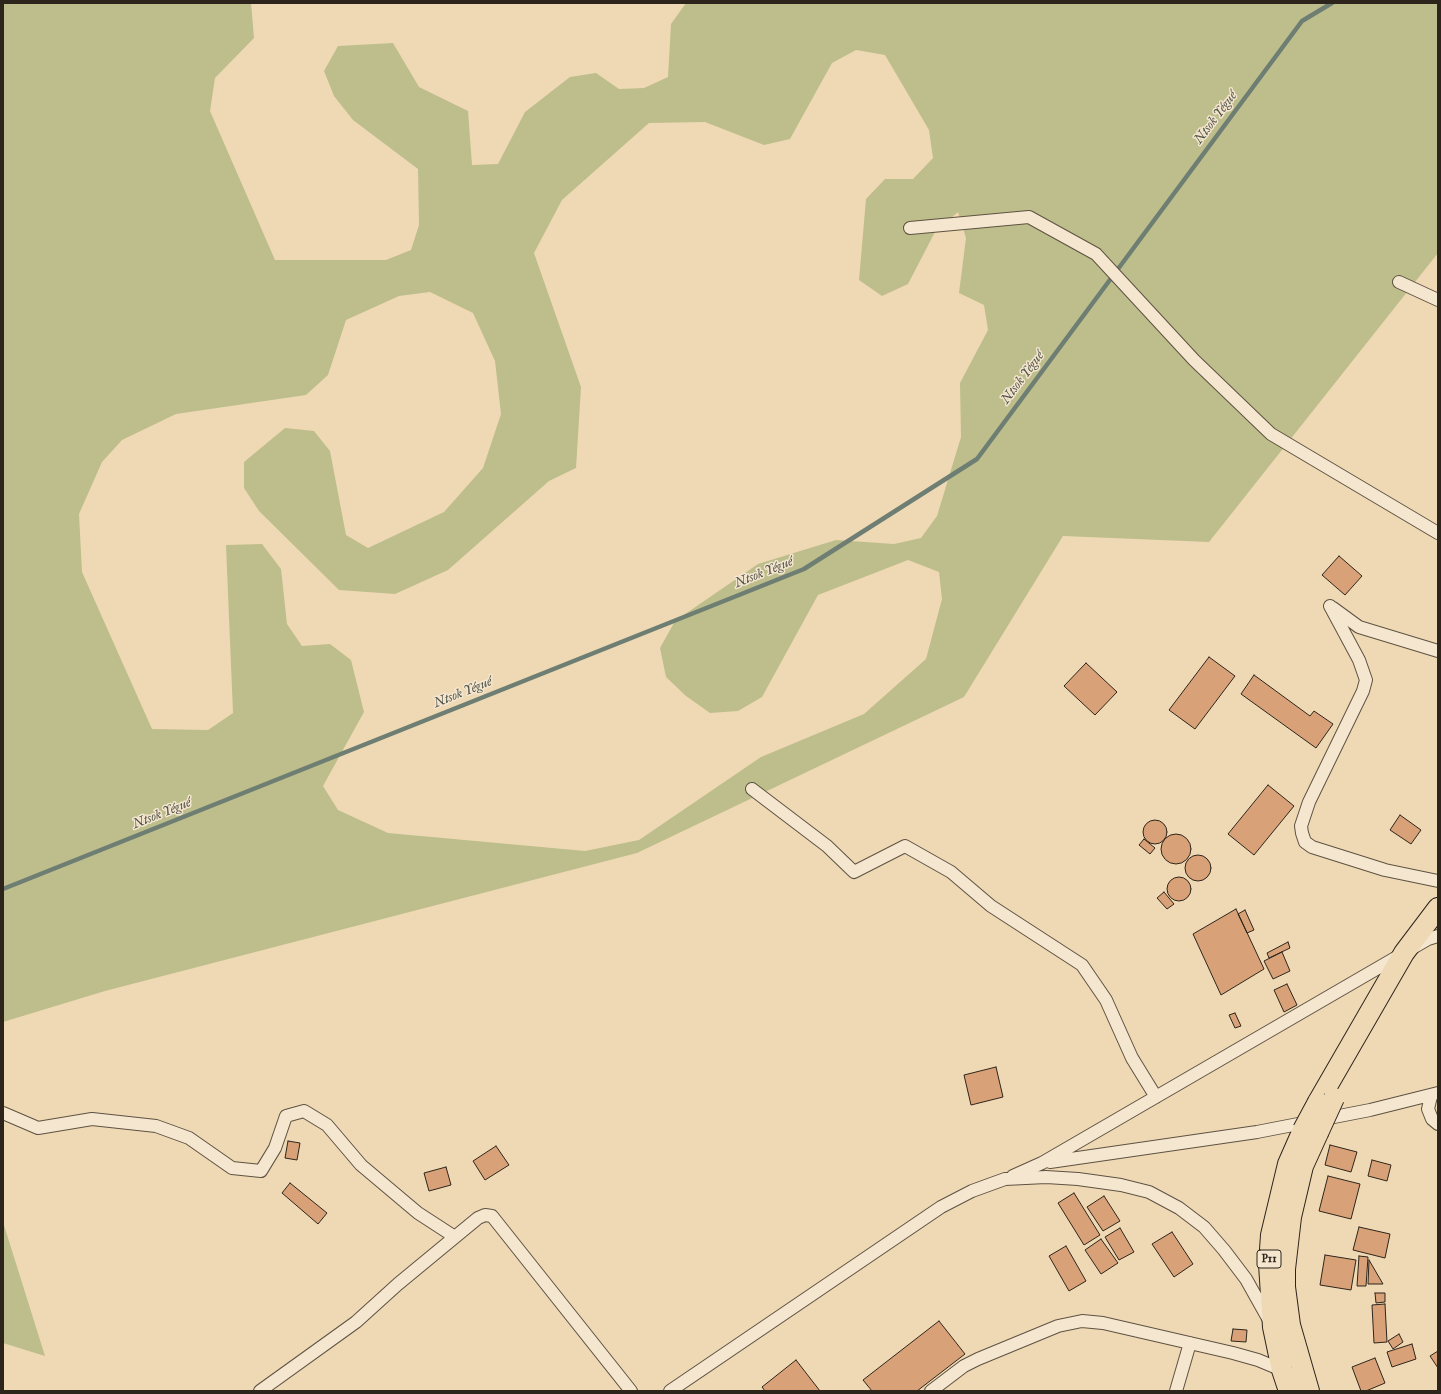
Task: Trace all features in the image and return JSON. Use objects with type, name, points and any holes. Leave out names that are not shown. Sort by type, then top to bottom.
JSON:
[{"type":"main road","name":"P11","points":[[1326,1100],[1433,937],[1438,908]]},
{"type":"main road","name":"P11","points":[[1289,1391],[1282,1370],[1273,1327],[1269,1264],[1271,1235],[1288,1164],[1311,1131],[1404,954],[1438,908]]},
{"type":"main road","name":"P11","points":[[1309,1391],[1290,1325],[1285,1269],[1292,1217],[1311,1131]]},
{"type":"street","points":[[910,228],[1029,217],[1096,254],[1194,360],[1271,434],[1438,533]]},
{"type":"street","points":[[1399,282],[1438,300]]},
{"type":"street","points":[[1438,651],[1359,627],[1330,606],[1359,660],[1366,680],[1363,691],[1309,802],[1301,826],[1306,842],[1312,847],[1385,870],[1438,880]]},
{"type":"street","points":[[752,789],[828,846],[854,872],[905,846],[951,872],[991,906],[1082,965],[1106,1000],[1132,1058],[1156,1097]]},
{"type":"street","points":[[670,1391],[941,1207],[972,1191],[1042,1163],[1433,937]]},
{"type":"street","points":[[1042,1163],[1257,1132],[1434,1094]]},
{"type":"street","points":[[1434,1094],[1428,1109],[1432,1119],[1438,1124]]},
{"type":"street","points":[[3,1113],[38,1128],[92,1119],[156,1126],[188,1138],[232,1168],[261,1171],[275,1148],[286,1116],[304,1111],[326,1126],[361,1164],[418,1213],[455,1237]]},
{"type":"street","points":[[1005,1179],[1046,1177],[1078,1178],[1122,1185],[1149,1192],[1179,1208],[1204,1227],[1224,1250],[1246,1279],[1273,1327]]},
{"type":"street","points":[[260,1391],[356,1322],[398,1284],[478,1218],[485,1215],[492,1216],[631,1391]]},
{"type":"street","points":[[931,1391],[964,1366],[978,1359],[1058,1326],[1082,1321],[1103,1323],[1190,1343],[1258,1360],[1282,1370]]},
{"type":"street","points":[[1176,1391],[1190,1343]]},
{"type":"green space","points":[[3,3],[251,3],[254,38],[215,78],[210,111],[275,260],[386,260],[411,250],[419,225],[418,169],[353,120],[334,96],[324,71],[338,46],[393,43],[419,87],[468,111],[472,165],[498,164],[525,112],[570,77],[596,73],[619,89],[644,88],[668,77],[671,24],[686,3],[1438,3],[1438,253],[1209,542],[1063,536],[964,697],[637,853],[105,991],[3,1022]],"holes":[[[856,50],[885,55],[929,130],[933,158],[913,179],[885,179],[866,199],[859,280],[882,296],[908,284],[935,232],[958,212],[966,238],[959,293],[984,305],[988,330],[960,383],[961,437],[937,516],[921,538],[894,544],[836,540],[758,564],[675,621],[660,648],[666,677],[686,696],[710,713],[738,711],[762,697],[818,595],[908,560],[939,572],[942,599],[926,659],[864,714],[761,757],[639,840],[585,851],[388,833],[338,810],[323,786],[364,712],[351,660],[330,644],[302,646],[287,624],[281,569],[262,544],[226,545],[233,713],[208,730],[152,729],[82,572],[79,514],[102,462],[122,440],[176,414],[306,395],[328,375],[346,320],[399,296],[430,292],[473,313],[495,361],[501,414],[483,468],[444,512],[368,548],[346,535],[330,451],[314,431],[285,428],[244,462],[244,488],[259,511],[339,590],[395,594],[448,570],[549,481],[576,468],[581,387],[534,253],[562,200],[649,123],[705,122],[764,145],[790,139],[832,63]]]},
{"type":"green space","points":[[3,1222],[45,1356],[3,1343]]},
{"type":"building","points":[[1339,556],[1362,576],[1345,595],[1322,575]]},
{"type":"building","points":[[1209,657],[1235,676],[1195,729],[1169,710]]},
{"type":"building","points":[[1086,663],[1117,692],[1095,715],[1064,686]]},
{"type":"building","points":[[1254,675],[1310,716],[1314,711],[1333,724],[1316,748],[1241,694]]},
{"type":"building","points":[[1268,785],[1294,806],[1254,855],[1228,834]]},
{"type":"building","points":[[1400,815],[1421,830],[1411,844],[1390,830]]},
{"type":"building","points":[[1155,820],[1164,823],[1167,832],[1164,841],[1155,844],[1146,841],[1143,832],[1146,823]]},
{"type":"building","points":[[1176,834],[1182,835],[1190,843],[1190,855],[1182,863],[1176,864],[1170,863],[1162,855],[1161,849],[1162,843],[1170,835]]},
{"type":"building","points":[[1144,839],[1155,848],[1150,854],[1139,845]]},
{"type":"building","points":[[1198,855],[1207,859],[1211,868],[1207,877],[1198,881],[1189,877],[1185,868],[1189,859]]},
{"type":"building","points":[[1179,877],[1188,880],[1191,889],[1188,898],[1179,901],[1170,898],[1167,889],[1170,880]]},
{"type":"building","points":[[1164,892],[1174,904],[1167,909],[1157,898]]},
{"type":"building","points":[[1236,909],[1264,969],[1221,995],[1193,934]]},
{"type":"building","points":[[1245,910],[1254,930],[1247,933],[1238,914]]},
{"type":"building","points":[[1288,942],[1290,948],[1269,958],[1267,953]]},
{"type":"building","points":[[1282,952],[1290,971],[1273,979],[1264,961]]},
{"type":"building","points":[[1287,984],[1297,1005],[1284,1012],[1274,990]]},
{"type":"building","points":[[1235,1013],[1241,1026],[1235,1028],[1229,1015]]},
{"type":"building","points":[[996,1067],[1003,1097],[971,1105],[964,1075]]},
{"type":"building","points":[[288,1141],[300,1143],[297,1160],[285,1158]]},
{"type":"building","points":[[1330,1145],[1357,1152],[1351,1172],[1325,1165]]},
{"type":"building","points":[[496,1146],[509,1165],[485,1180],[473,1161]]},
{"type":"building","points":[[1372,1160],[1391,1165],[1387,1181],[1368,1176]]},
{"type":"building","points":[[446,1167],[451,1185],[429,1191],[424,1173]]},
{"type":"building","points":[[1328,1176],[1360,1184],[1351,1219],[1319,1211]]},
{"type":"building","points":[[290,1183],[327,1213],[318,1224],[282,1193]]},
{"type":"building","points":[[1074,1193],[1100,1235],[1084,1245],[1058,1203]]},
{"type":"building","points":[[1104,1196],[1120,1221],[1103,1231],[1087,1207]]},
{"type":"building","points":[[1359,1227],[1390,1234],[1385,1258],[1353,1250]]},
{"type":"building","points":[[1120,1228],[1134,1252],[1119,1260],[1105,1237]]},
{"type":"building","points":[[1172,1232],[1193,1264],[1174,1277],[1152,1244]]},
{"type":"building","points":[[1101,1239],[1118,1263],[1101,1274],[1085,1250]]},
{"type":"building","points":[[1066,1246],[1086,1281],[1069,1291],[1049,1256]]},
{"type":"building","points":[[1325,1255],[1356,1260],[1351,1290],[1320,1285]]},
{"type":"building","points":[[1359,1256],[1368,1257],[1366,1286],[1357,1286]]},
{"type":"building","points":[[1369,1260],[1383,1284],[1368,1284]]},
{"type":"building","points":[[1375,1293],[1385,1293],[1385,1302],[1376,1303]]},
{"type":"building","points":[[1385,1304],[1387,1342],[1374,1343],[1372,1305]]},
{"type":"building","points":[[939,1321],[965,1354],[917,1391],[872,1391],[863,1380]]},
{"type":"building","points":[[1233,1329],[1247,1330],[1246,1342],[1231,1341]]},
{"type":"building","points":[[1399,1334],[1403,1342],[1393,1349],[1388,1341]]},
{"type":"building","points":[[1412,1344],[1416,1359],[1392,1367],[1387,1352]]},
{"type":"building","points":[[1438,1351],[1438,1368],[1430,1356]]},
{"type":"building","points":[[1375,1358],[1385,1383],[1366,1391],[1361,1391],[1352,1367]]},
{"type":"building","points":[[796,1360],[820,1391],[765,1391],[762,1387]]},
{"type":"waterway","name":"Ntsok Yégué","points":[[3,889],[804,569],[977,459],[1302,21],[1332,3]]}]
